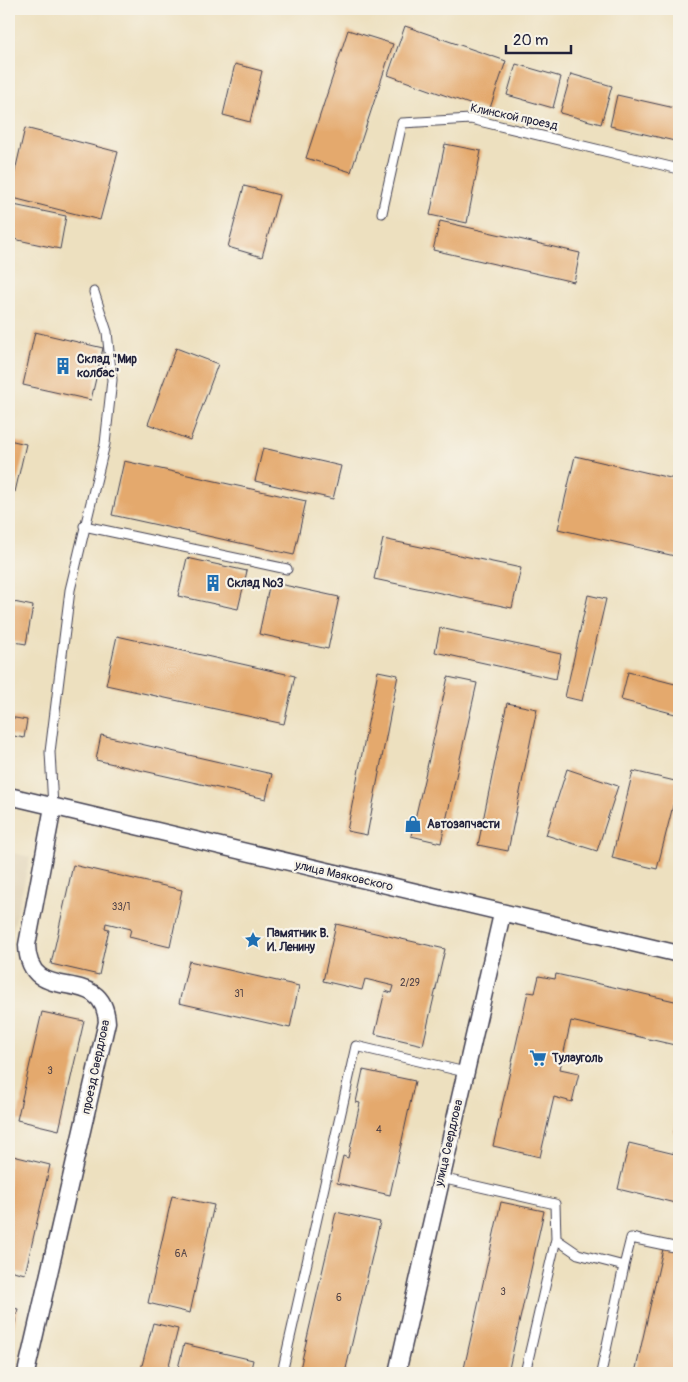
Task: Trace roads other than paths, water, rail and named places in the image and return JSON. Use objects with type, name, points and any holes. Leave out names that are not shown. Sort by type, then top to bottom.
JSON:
[{"type":"street","name":"улица Маяковского","points":[[9,796],[502,914],[679,954]]},
{"type":"street","name":"проезд Свердлова","points":[[26,1373],[107,1022],[106,1009],[92,991],[44,980],[33,971],[28,959],[28,945],[54,807]]},
{"type":"street","name":"улица Свердлова","points":[[397,1373],[502,914]]},
{"type":"lane","name":"Клинской проезд","points":[[382,213],[402,123],[471,119],[679,169]]},
{"type":"lane","points":[[54,807],[50,752],[70,590],[105,444],[112,380],[107,332],[94,292]]},
{"type":"lane","points":[[84,526],[287,569]]},
{"type":"lane","points":[[282,1373],[356,1046],[465,1072]]},
{"type":"lane","points":[[441,1178],[556,1204],[556,1240],[525,1373]]},
{"type":"lane","points":[[601,1373],[631,1238],[679,1248]]},
{"type":"lane","points":[[556,1240],[578,1254],[624,1266]]},
{"type":"place","name":"Склад \"Мир колбас\"","points":[[63,366]]},
{"type":"place","name":"Склад №3","points":[[213,583]]},
{"type":"place","name":"Автозапчасти","points":[[413,824]]},
{"type":"place","name":"Памятник В. И. Ленину","points":[[253,940]]},
{"type":"place","name":"Тулауголь","points":[[538,1058]]}]
